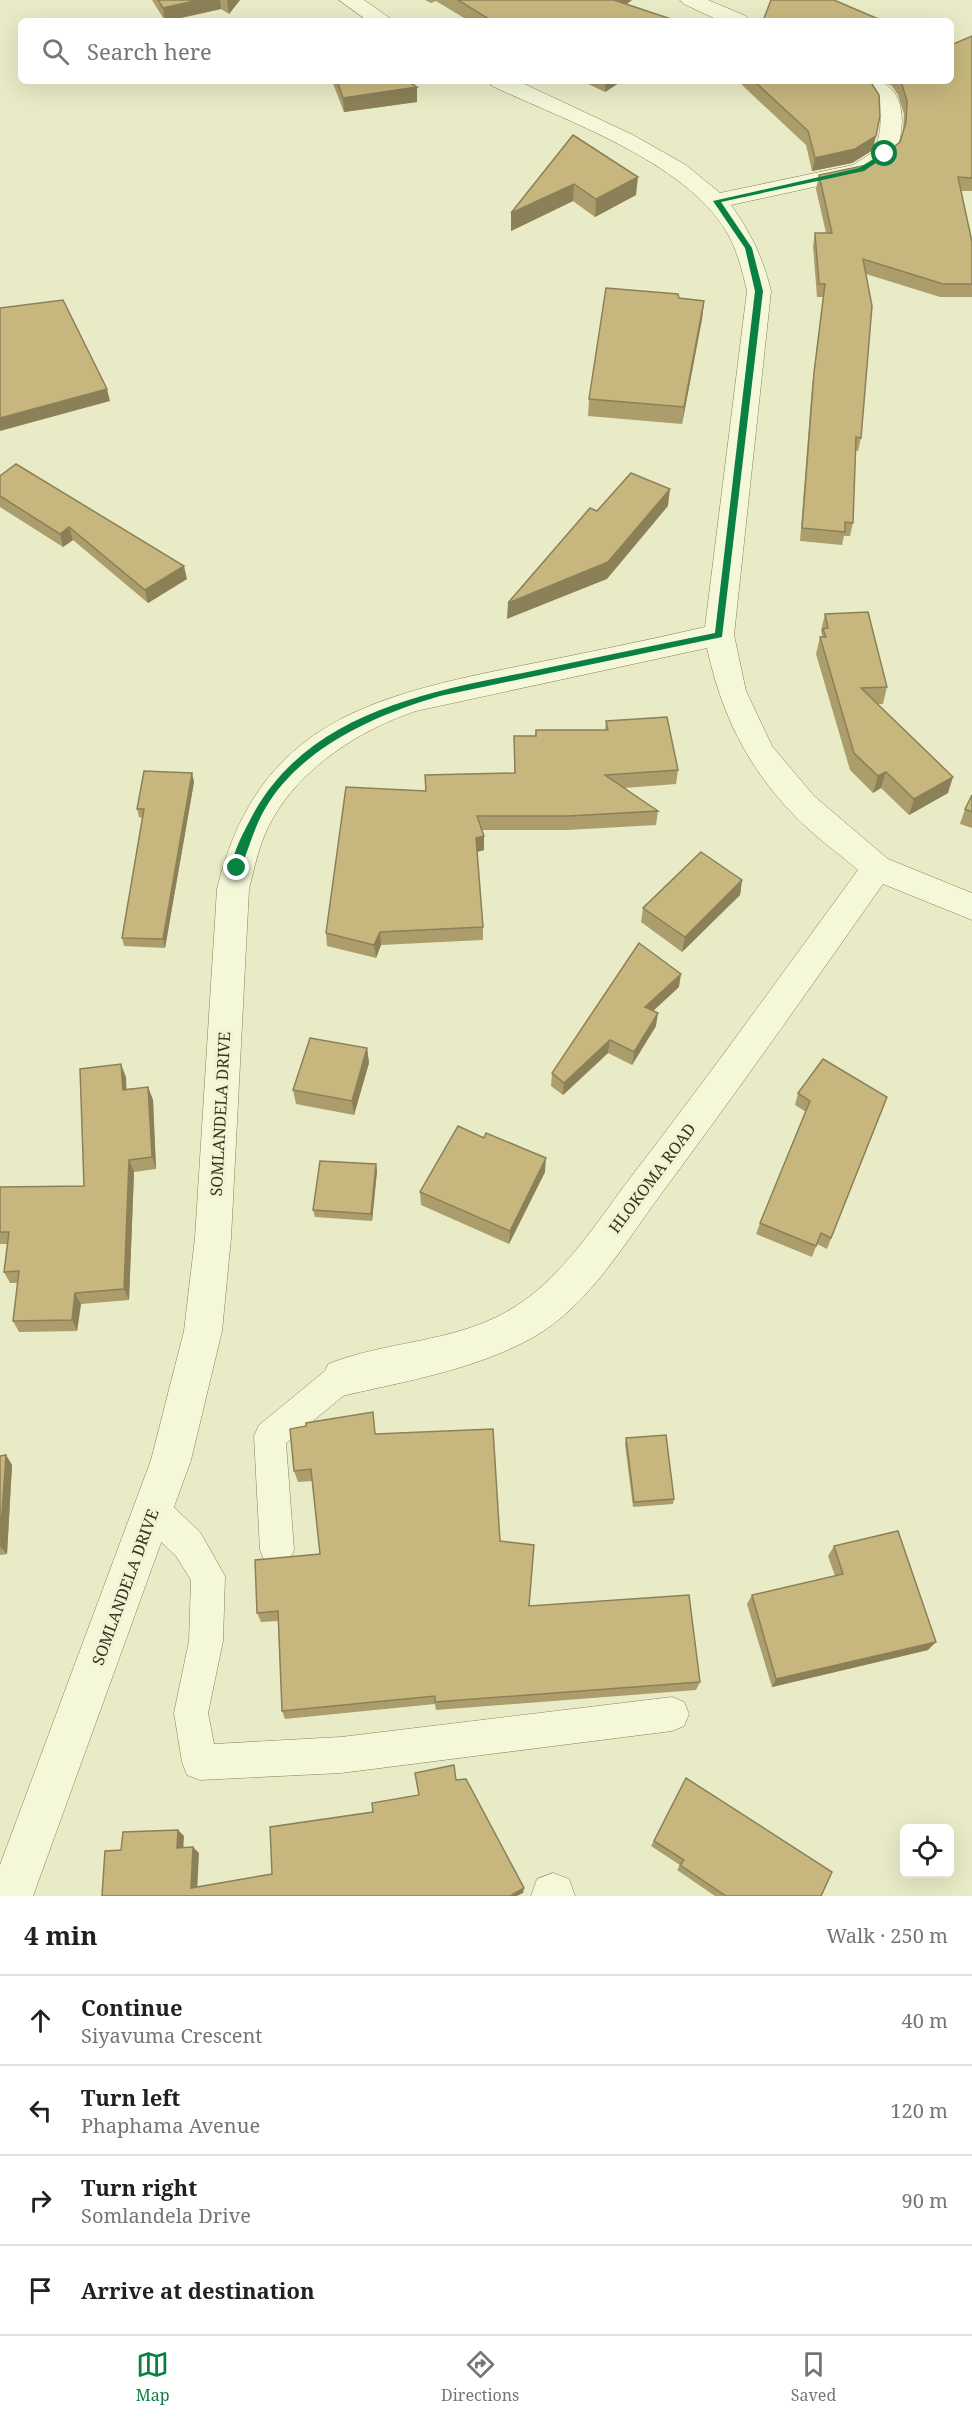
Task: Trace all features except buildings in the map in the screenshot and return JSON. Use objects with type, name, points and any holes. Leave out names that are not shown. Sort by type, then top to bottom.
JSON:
[{"type":"street","points":[[350,0],[378,18]]},
{"type":"street","points":[[691,0],[720,5],[735,18]]},
{"type":"street","points":[[506,84],[660,158],[684,173],[716,201],[748,248],[759,291],[719,635],[731,691],[760,753],[803,805],[877,868],[972,907]]},
{"type":"street","points":[[716,201],[861,170],[885,154],[892,110],[889,100],[877,87],[870,84]]},
{"type":"street","name":"SOMLANDELA DRIVE","points":[[11,1896],[171,1460],[203,1331],[213,1238],[233,889],[248,834],[263,804],[284,777],[312,752],[343,732],[393,706],[440,693],[719,635]]},
{"type":"street","name":"HLOKOMA ROAD","points":[[342,1377],[483,1341],[522,1324],[559,1294],[598,1249],[691,1126],[877,868]]},
{"type":"lane","points":[[277,1550],[270,1436],[342,1377]]},
{"type":"lane","points":[[153,1510],[188,1544],[208,1576],[206,1641],[191,1713],[200,1762],[341,1755],[672,1714]]},
{"type":"route","points":[[237,868],[248,834],[263,804],[284,777],[312,752],[343,732],[393,706],[440,693],[719,635],[759,314],[759,291],[756,270],[748,248],[737,228],[716,201],[861,170],[885,154]]}]
